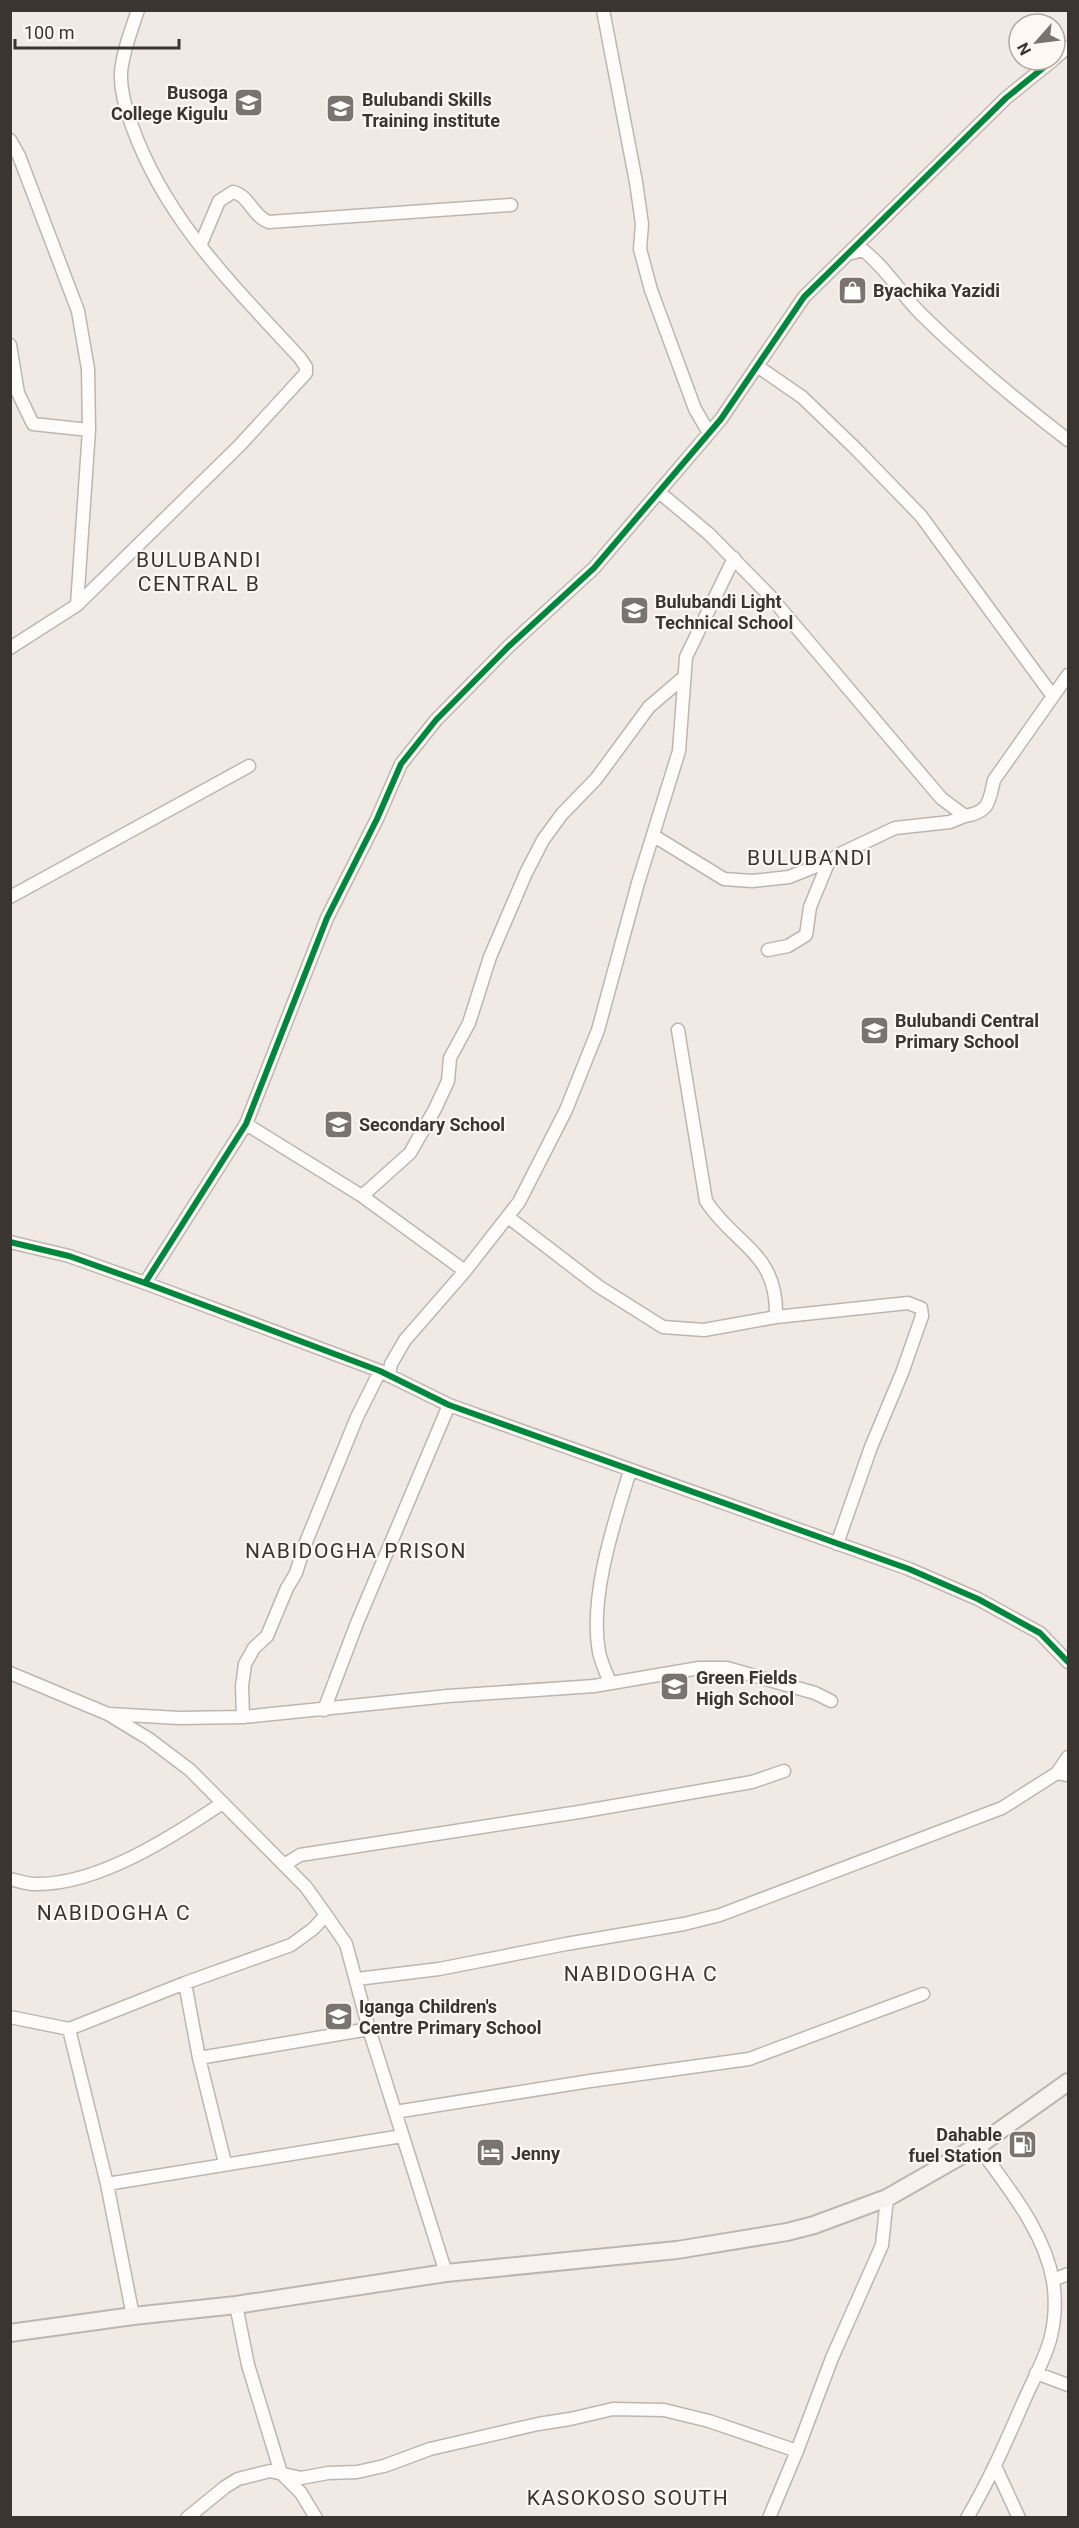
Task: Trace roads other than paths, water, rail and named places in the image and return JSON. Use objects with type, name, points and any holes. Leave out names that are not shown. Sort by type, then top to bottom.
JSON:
[{"type":"street","points":[[10,648],[78,605],[240,445],[306,373],[306,367],[300,358],[220,272],[177,217],[141,150],[123,99],[121,73],[126,43],[138,10]]},
{"type":"street","points":[[603,10],[636,182],[642,224],[640,249],[651,290],[695,409],[709,433]]},
{"type":"street","points":[[146,1283],[246,1124],[327,918],[378,819],[401,764],[436,720],[508,647],[594,568],[709,433],[804,297],[1006,98],[1038,72]]},
{"type":"street","points":[[10,140],[19,156],[78,310],[88,369],[89,430],[78,605]]},
{"type":"street","points":[[200,246],[219,201],[233,192],[239,193],[263,220],[269,222],[511,205]]},
{"type":"street","points":[[847,255],[863,250],[881,264],[914,307],[967,359],[1068,440]]},
{"type":"street","points":[[10,345],[18,393],[33,424],[89,430]]},
{"type":"street","points":[[757,366],[802,397],[921,516],[1052,695]]},
{"type":"street","points":[[659,492],[709,534],[769,595],[941,798],[965,816]]},
{"type":"street","points":[[243,1717],[242,1686],[245,1664],[254,1648],[267,1636],[287,1588],[296,1573],[304,1547],[357,1417],[405,1340],[519,1202],[566,1110],[598,1030],[638,883],[679,751],[686,657],[734,558]]},
{"type":"street","points":[[654,836],[724,879],[752,881],[789,877],[829,861],[895,828],[950,822],[976,814],[991,800],[994,780],[1068,675]]},
{"type":"street","points":[[362,1196],[410,1153],[435,1109],[448,1081],[450,1058],[469,1023],[490,957],[525,873],[543,840],[562,814],[596,779],[650,707],[684,677]]},
{"type":"street","points":[[10,897],[249,766]]},
{"type":"street","points":[[768,950],[788,946],[806,935],[810,907],[829,861]]},
{"type":"street","points":[[678,1030],[706,1201],[716,1217],[755,1252],[766,1269],[774,1288],[776,1317]]},
{"type":"street","points":[[246,1124],[362,1196],[465,1270]]},
{"type":"street","points":[[508,1217],[598,1286],[663,1327],[705,1330],[776,1317],[908,1303],[921,1308],[922,1316],[902,1373],[871,1447],[837,1544]]},
{"type":"street","points":[[10,1242],[69,1256],[146,1283],[384,1373],[449,1405],[909,1569],[978,1599],[1040,1633],[1068,1662]]},
{"type":"street","points":[[324,1710],[357,1623],[449,1405]]},
{"type":"street","points":[[610,1682],[599,1653],[600,1593],[610,1533],[630,1471]]},
{"type":"street","points":[[108,1714],[179,1718],[243,1717],[448,1696],[594,1686],[699,1668],[727,1668],[804,1690],[831,1701]]},
{"type":"street","points":[[10,1672],[108,1714],[149,1739],[190,1770],[221,1804],[306,1887],[346,1944],[369,2029],[446,2273]]},
{"type":"street","points":[[357,1979],[439,1969],[684,1924],[720,1915],[1002,1808],[1063,1774],[1068,1757]]},
{"type":"street","points":[[284,1865],[300,1856],[740,1784],[784,1771]]},
{"type":"street","points":[[10,1879],[37,1885],[72,1879],[115,1865],[159,1844],[221,1804]]},
{"type":"street","points":[[10,2017],[69,2029],[185,1983],[291,1945],[313,1929],[326,1915]]},
{"type":"street","points":[[185,1983],[225,2163]]},
{"type":"street","points":[[395,2112],[749,2059],[923,1994]]},
{"type":"street","points":[[69,2029],[107,2184],[133,2316]]},
{"type":"street","points":[[200,2058],[369,2029]]},
{"type":"street","points":[[10,2333],[236,2305],[446,2273],[727,2243],[814,2225],[887,2198],[978,2146],[1068,2082]]},
{"type":"street","points":[[107,2184],[402,2136]]},
{"type":"street","points":[[967,2517],[995,2466],[1036,2373],[1050,2340],[1055,2311],[1053,2280],[1039,2238],[1016,2198],[978,2146]]},
{"type":"street","points":[[769,2517],[832,2358],[882,2245],[887,2198]]},
{"type":"street","points":[[1053,2280],[1068,2274]]},
{"type":"street","points":[[236,2305],[248,2366],[281,2473],[301,2493],[315,2517]]},
{"type":"street","points":[[1036,2373],[1068,2385]]},
{"type":"street","points":[[187,2517],[238,2479],[270,2471],[301,2478],[328,2473],[357,2472],[384,2466],[430,2449],[613,2409],[664,2410],[709,2421],[797,2451]]},
{"type":"street","points":[[995,2466],[1018,2517]]},
{"type":"place","name":"Busoga College Kigulu","points":[[249,102]]},
{"type":"place","name":"Bulubandi Skills Training institute","points":[[341,109]]},
{"type":"place","name":"Byachika Yazidi","points":[[852,290]]},
{"type":"place","name":"Bulubandi Light Technical School","points":[[634,611]]},
{"type":"place","name":"Bulubandi Central Primary School","points":[[874,1030]]},
{"type":"place","name":"Secondary School","points":[[338,1124]]},
{"type":"place","name":"Green Fields High School","points":[[675,1687]]},
{"type":"place","name":"Iganga Children's Centre Primary School","points":[[338,2016]]},
{"type":"place","name":"Dahable fuel Station","points":[[1023,2144]]},
{"type":"place","name":"Jenny","points":[[490,2153]]},
{"type":"district","name":"BULUBANDI CENTRAL B","points":[[199,572]]},
{"type":"district","name":"BULUBANDI","points":[[810,858]]},
{"type":"district","name":"NABIDOGHA PRISON","points":[[356,1551]]},
{"type":"district","name":"NABIDOGHA C","points":[[114,1913]]},
{"type":"district","name":"NABIDOGHA C","points":[[641,1974]]},
{"type":"district","name":"KASOKOSO SOUTH","points":[[628,2498]]}]
